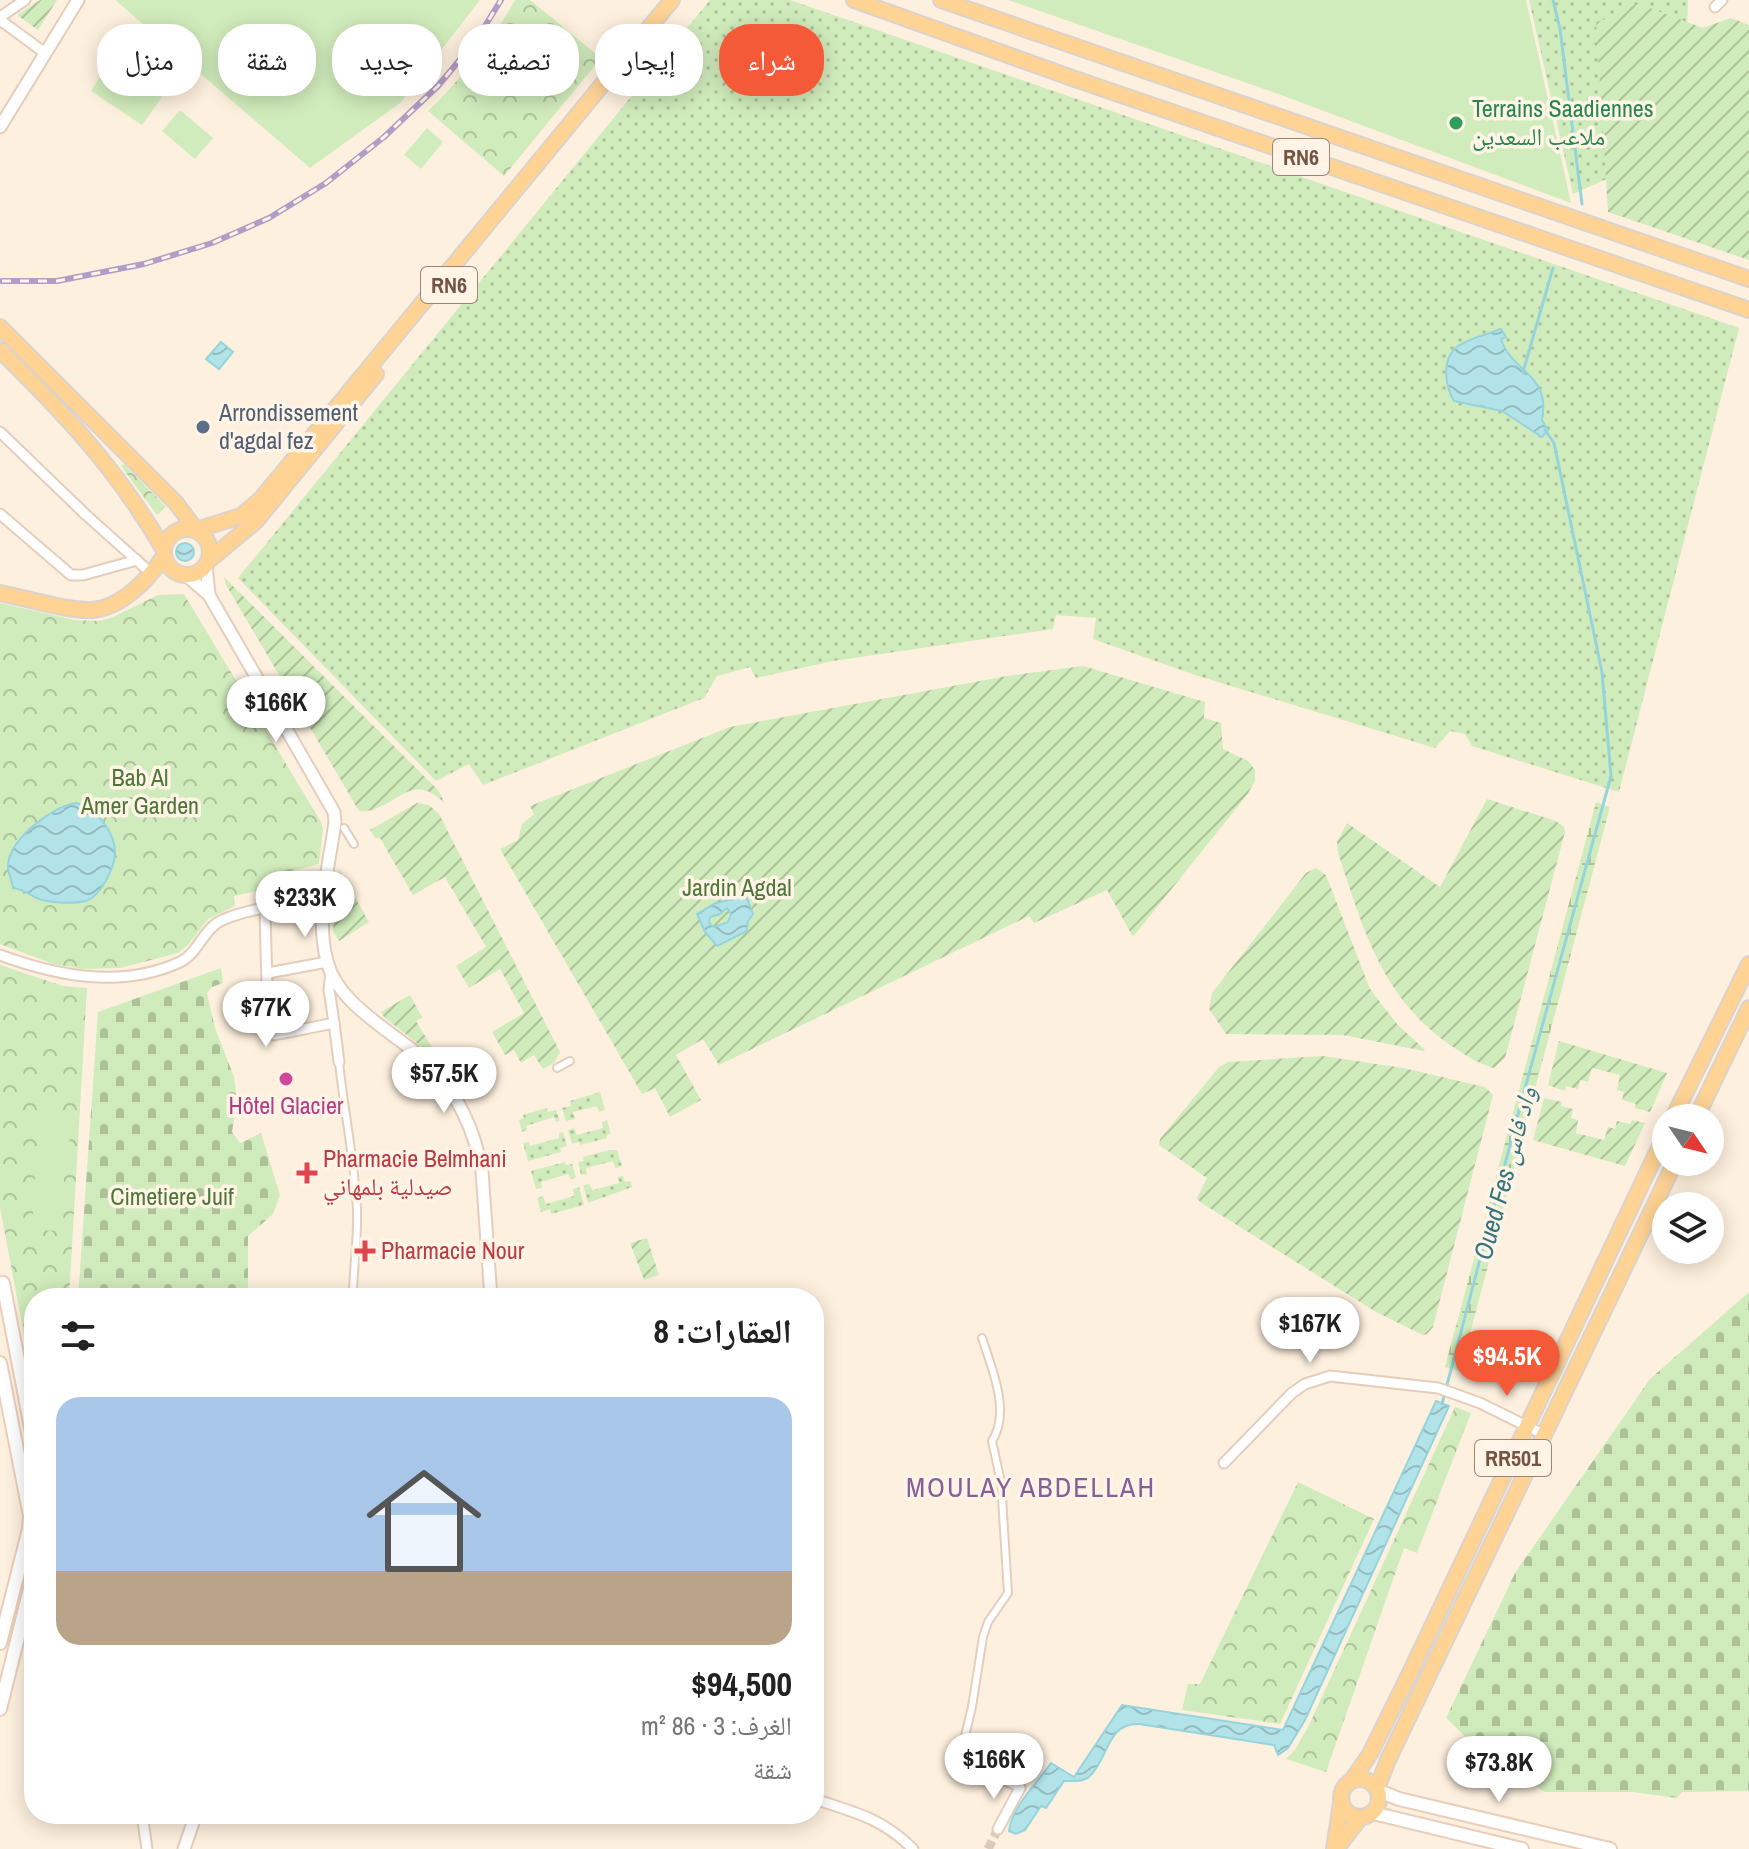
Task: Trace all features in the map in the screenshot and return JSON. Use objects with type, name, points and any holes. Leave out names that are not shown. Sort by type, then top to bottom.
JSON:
[{"type":"main road","name":"RN6","points":[[0,593],[94,610],[118,601],[152,574],[164,553],[165,543],[174,532],[196,530],[241,516],[261,499],[672,0]]},
{"type":"main road","name":"RN6","points":[[152,574],[194,574],[256,521],[683,0]]},
{"type":"main road","name":"RN6","points":[[854,0],[1134,100],[1749,310]]},
{"type":"main road","name":"RN6","points":[[941,0],[1749,279]]},
{"type":"main road","points":[[0,327],[176,503],[210,546],[207,563]]},
{"type":"main road","points":[[0,350],[91,443],[149,525],[172,570],[182,574]]},
{"type":"main road","points":[[1680,1104],[1749,964]]},
{"type":"main road","points":[[1702,1104],[1749,1008]]},
{"type":"main road","name":"RR501","points":[[1341,1803],[1344,1787],[1370,1754],[1652,1163]]},
{"type":"main road","name":"RR501","points":[[1367,1815],[1379,1803],[1378,1790],[1388,1760],[1668,1176]]},
{"type":"main road","points":[[2,1276],[24,1391]]},
{"type":"main road","points":[[0,1363],[24,1485]]},
{"type":"main road","points":[[0,1643],[24,1550]]},
{"type":"main road","points":[[0,1709],[24,1613]]},
{"type":"main road","points":[[1352,1780],[1366,1779],[1378,1790],[1399,1799],[1610,1849]]},
{"type":"main road","points":[[1341,1803],[1348,1814],[1367,1815],[1522,1849]]},
{"type":"main road","points":[[1335,1849],[1341,1803]]},
{"type":"main road","points":[[1335,1849],[1367,1815]]},
{"type":"street","points":[[25,0],[0,19],[45,53]]},
{"type":"street","points":[[0,127],[78,0]]},
{"type":"street","points":[[0,432],[152,574]]},
{"type":"street","points":[[0,514],[71,575],[83,575],[137,560]]},
{"type":"street","points":[[207,563],[209,595]]},
{"type":"street","points":[[182,574],[209,595],[334,812],[323,939],[329,968],[344,1118],[355,1174],[357,1216],[353,1288]]},
{"type":"street","points":[[344,828],[354,844]]},
{"type":"street","points":[[0,955],[85,978],[117,977],[180,962],[220,921],[325,898]]},
{"type":"street","points":[[265,910],[267,987],[275,1035],[334,1023]]},
{"type":"street","points":[[268,973],[329,968]]},
{"type":"street","points":[[329,968],[338,987],[351,1001],[435,1071],[463,1113],[479,1154],[482,1171],[490,1288]]},
{"type":"street","points":[[557,1068],[570,1061]]},
{"type":"street","points":[[982,1338],[999,1397],[999,1429],[992,1441],[1001,1482],[1008,1593],[988,1622],[983,1637],[972,1707],[958,1765],[1020,1788],[998,1829]]},
{"type":"street","points":[[1224,1463],[1283,1402],[1305,1384],[1330,1376],[1438,1388],[1545,1435]]},
{"type":"street","points":[[824,1802],[876,1820],[913,1849]]},
{"type":"street","points":[[143,1824],[147,1849]]},
{"type":"street","points":[[184,1849],[193,1824]]},
{"type":"green space","points":[[40,0],[57,0],[38,30],[17,15]]},
{"type":"green space","points":[[115,0],[480,0],[461,24],[458,24],[442,49],[442,24],[332,24],[332,96],[405,96],[310,168],[226,96],[316,96],[316,24],[218,24],[218,89],[202,75],[202,24],[143,24]]},
{"type":"green space","points":[[515,0],[530,0],[559,24],[500,24]]},
{"type":"green space","points":[[710,0],[790,0],[1739,328],[1619,792],[1472,746],[1465,734],[1450,731],[1435,748],[1195,675],[1093,639],[1096,618],[1056,615],[1053,629],[833,661],[756,678],[750,667],[717,676],[704,698],[483,785],[469,764],[436,781],[238,578],[632,96],[703,96],[703,24],[690,24]]},
{"type":"green space","name":"Terrains Saadiennes ملاعب السعدين","points":[[1008,0],[1526,0],[1571,203],[1267,90]]},
{"type":"green space","points":[[1529,0],[1688,0],[1686,60],[1627,170],[1573,194]]},
{"type":"green space","points":[[1637,3],[1703,28],[1731,18],[1749,25],[1749,260],[1608,212],[1596,22],[1621,14]]},
{"type":"green space","points":[[579,40],[595,53],[595,65],[579,85]]},
{"type":"green space","points":[[458,80],[458,96],[570,96],[504,176],[428,111]]},
{"type":"green space","points":[[97,81],[97,95],[91,91]]},
{"type":"green space","points":[[98,96],[162,97],[142,125]]},
{"type":"green space","points":[[180,110],[213,138],[195,159],[162,131]]},
{"type":"green space","points":[[427,128],[443,142],[421,169],[404,155]]},
{"type":"green space","points":[[124,464],[166,507],[157,515],[121,466]]},
{"type":"green space","points":[[224,577],[439,791],[445,804],[421,790],[401,795],[371,810],[359,811]]},
{"type":"green space","name":"Bab Al Amer Garden","points":[[184,594],[321,822],[319,864],[291,871],[293,883],[234,896],[235,906],[208,919],[178,953],[120,968],[83,969],[53,964],[0,944],[0,603],[75,620],[98,621],[111,618],[158,595]]},
{"type":"green space","name":"Jardin Agdal","points":[[1083,666],[1205,702],[1204,718],[1221,723],[1223,749],[1248,761],[1255,770],[1255,781],[1247,795],[1133,937],[1107,890],[1034,923],[1029,916],[719,1065],[703,1039],[676,1055],[701,1100],[670,1117],[655,1088],[642,1094],[500,849],[518,840],[522,824],[534,814],[530,806],[730,727],[1007,676]]},
{"type":"green space","points":[[1487,799],[1556,821],[1565,832],[1505,1058],[1494,1068],[1466,1055],[1426,1026],[1391,983],[1356,908],[1337,842],[1347,823],[1440,887]]},
{"type":"green space","points":[[1596,802],[1610,807],[1460,1371],[1445,1367]]},
{"type":"green space","points":[[417,803],[429,805],[439,814],[560,1052],[554,1063],[543,1069],[534,1055],[521,1063],[514,1050],[505,1055],[492,1032],[524,1013],[500,969],[469,988],[456,966],[486,947],[445,877],[413,895],[380,838],[375,838],[370,830]]},
{"type":"green space","points":[[1316,868],[1326,875],[1370,989],[1397,1024],[1424,1051],[1343,1035],[1226,1034],[1209,1009],[1212,993],[1306,873]]},
{"type":"green space","points":[[339,869],[369,922],[339,941],[333,931]]},
{"type":"green space","points":[[0,965],[63,986],[87,988],[70,1288],[24,1288],[24,1336],[0,1207]]},
{"type":"green space","name":"Cimetiere Juif","points":[[221,968],[223,983],[212,987],[207,993],[215,1028],[234,1077],[237,1101],[232,1132],[240,1143],[261,1133],[280,1195],[273,1214],[248,1236],[248,1288],[79,1288],[98,1012]]},
{"type":"green space","points":[[410,995],[422,1017],[416,1021],[441,1062],[381,1012]]},
{"type":"green space","points":[[1559,1041],[1667,1073],[1650,1112],[1622,1100],[1624,1092],[1617,1090],[1620,1075],[1592,1068],[1588,1082],[1580,1080],[1578,1089],[1566,1086],[1565,1091],[1548,1085]]},
{"type":"green space","points":[[1323,1056],[1403,1068],[1485,1087],[1493,1095],[1433,1327],[1427,1334],[1423,1335],[1376,1312],[1200,1202],[1197,1198],[1207,1178],[1159,1145],[1160,1139],[1219,1067],[1228,1062]]},
{"type":"green space","points":[[448,1058],[462,1081],[455,1084],[441,1062]]},
{"type":"green space","points":[[600,1092],[605,1110],[599,1112],[597,1106],[573,1112],[575,1119],[566,1121],[562,1108],[571,1106],[570,1101]]},
{"type":"green space","points":[[1544,1098],[1562,1102],[1561,1106],[1573,1109],[1571,1118],[1578,1120],[1576,1133],[1604,1140],[1608,1127],[1615,1129],[1617,1121],[1645,1123],[1625,1166],[1533,1140]]},
{"type":"green space","points":[[547,1108],[548,1112],[556,1110],[560,1121],[556,1122],[554,1117],[526,1126],[527,1130],[522,1132],[519,1120],[524,1118],[523,1115]]},
{"type":"green space","points":[[43,1112],[71,1113],[68,1167],[40,1166]]},
{"type":"green space","points":[[607,1120],[611,1134],[607,1138],[572,1144],[568,1130],[574,1128],[577,1135],[603,1128],[602,1122]]},
{"type":"green space","points":[[563,1132],[567,1146],[560,1148],[561,1152],[528,1161],[523,1143],[529,1142],[530,1146],[559,1138],[559,1133]]},
{"type":"green space","points":[[617,1150],[622,1166],[615,1168],[613,1161],[586,1168],[587,1174],[581,1175],[578,1162],[584,1161],[583,1157]]},
{"type":"green space","points":[[565,1162],[566,1165],[572,1164],[576,1178],[571,1179],[568,1174],[541,1182],[542,1188],[536,1189],[531,1171]]},
{"type":"green space","points":[[35,1175],[64,1176],[62,1231],[32,1230]]},
{"type":"green space","points":[[623,1176],[625,1182],[631,1181],[632,1187],[588,1203],[583,1185],[589,1184],[593,1190],[619,1183],[618,1177]]},
{"type":"green space","points":[[579,1187],[584,1205],[551,1214],[550,1209],[541,1212],[537,1198],[543,1196],[546,1204],[574,1196],[573,1189]]},
{"type":"green space","points":[[647,1238],[659,1275],[644,1280],[630,1243]]},
{"type":"green space","points":[[1749,1292],[1749,1791],[1682,1792],[1677,1798],[1632,1792],[1545,1792],[1475,1746],[1446,1718],[1515,1573],[1650,1379]]},
{"type":"green space","points":[[1455,1407],[1471,1413],[1417,1553],[1404,1548],[1326,1772],[1286,1759],[1295,1750],[1310,1723]]},
{"type":"green space","points":[[1298,1482],[1374,1519],[1280,1724],[1182,1710],[1188,1684],[1200,1684]]},
{"type":"water","points":[[1501,329],[1506,337],[1501,339],[1506,350],[1541,392],[1542,420],[1548,430],[1542,437],[1502,411],[1454,401],[1451,395],[1446,372],[1453,351],[1468,341]]},
{"type":"water","points":[[221,342],[233,352],[219,369],[206,359]]},
{"type":"water","points":[[185,543],[194,552],[185,561],[176,552]]},
{"type":"water","points":[[76,803],[91,809],[112,838],[114,860],[102,888],[86,901],[70,903],[42,900],[13,888],[8,864],[17,844],[45,817]]},
{"type":"water","points":[[746,896],[753,914],[747,931],[717,946],[705,932],[697,914],[716,903]],"holes":[[[727,908],[731,914],[728,922],[714,927],[709,923],[710,917]]]},
{"type":"water","points":[[1436,1401],[1449,1406],[1305,1720],[1288,1748],[1278,1755],[1274,1745],[1139,1724],[1128,1725],[1114,1736],[1089,1777],[1064,1781],[1046,1808],[1041,1806],[1025,1830],[1016,1834],[1009,1831],[1020,1804],[1051,1763],[1074,1777],[1122,1705],[1283,1730]]},
{"type":"waterway","name":"Oued Fes واد فاس","points":[[1553,0],[1560,29],[1582,204]]},
{"type":"waterway","name":"Oued Fes واد فاس","points":[[1523,372],[1553,268]]},
{"type":"waterway","name":"Oued Fes واد فاس","points":[[1442,1404],[1611,776],[1602,672],[1554,443],[1545,430]]},
{"type":"tunnel","points":[[988,1849],[998,1829]]},
{"type":"railway","points":[[2,281],[57,281],[144,264],[212,243],[269,218],[326,183],[384,137],[438,86],[477,39],[501,0]]},
{"type":"place","name":"Terrains Saadiennes ملاعب السعدين","points":[[1456,123]]},
{"type":"place","name":"Arrondissement d'agdal fez","points":[[203,427]]},
{"type":"place","name":"Hôtel Glacier","points":[[286,1079]]},
{"type":"place","name":"Pharmacie Belmhani صيدلية بلمهاني","points":[[307,1173]]},
{"type":"place","name":"Pharmacie Nour","points":[[365,1251]]},
{"type":"district","name":"MOULAY ABDELLAH","points":[[1031,1487]]}]
